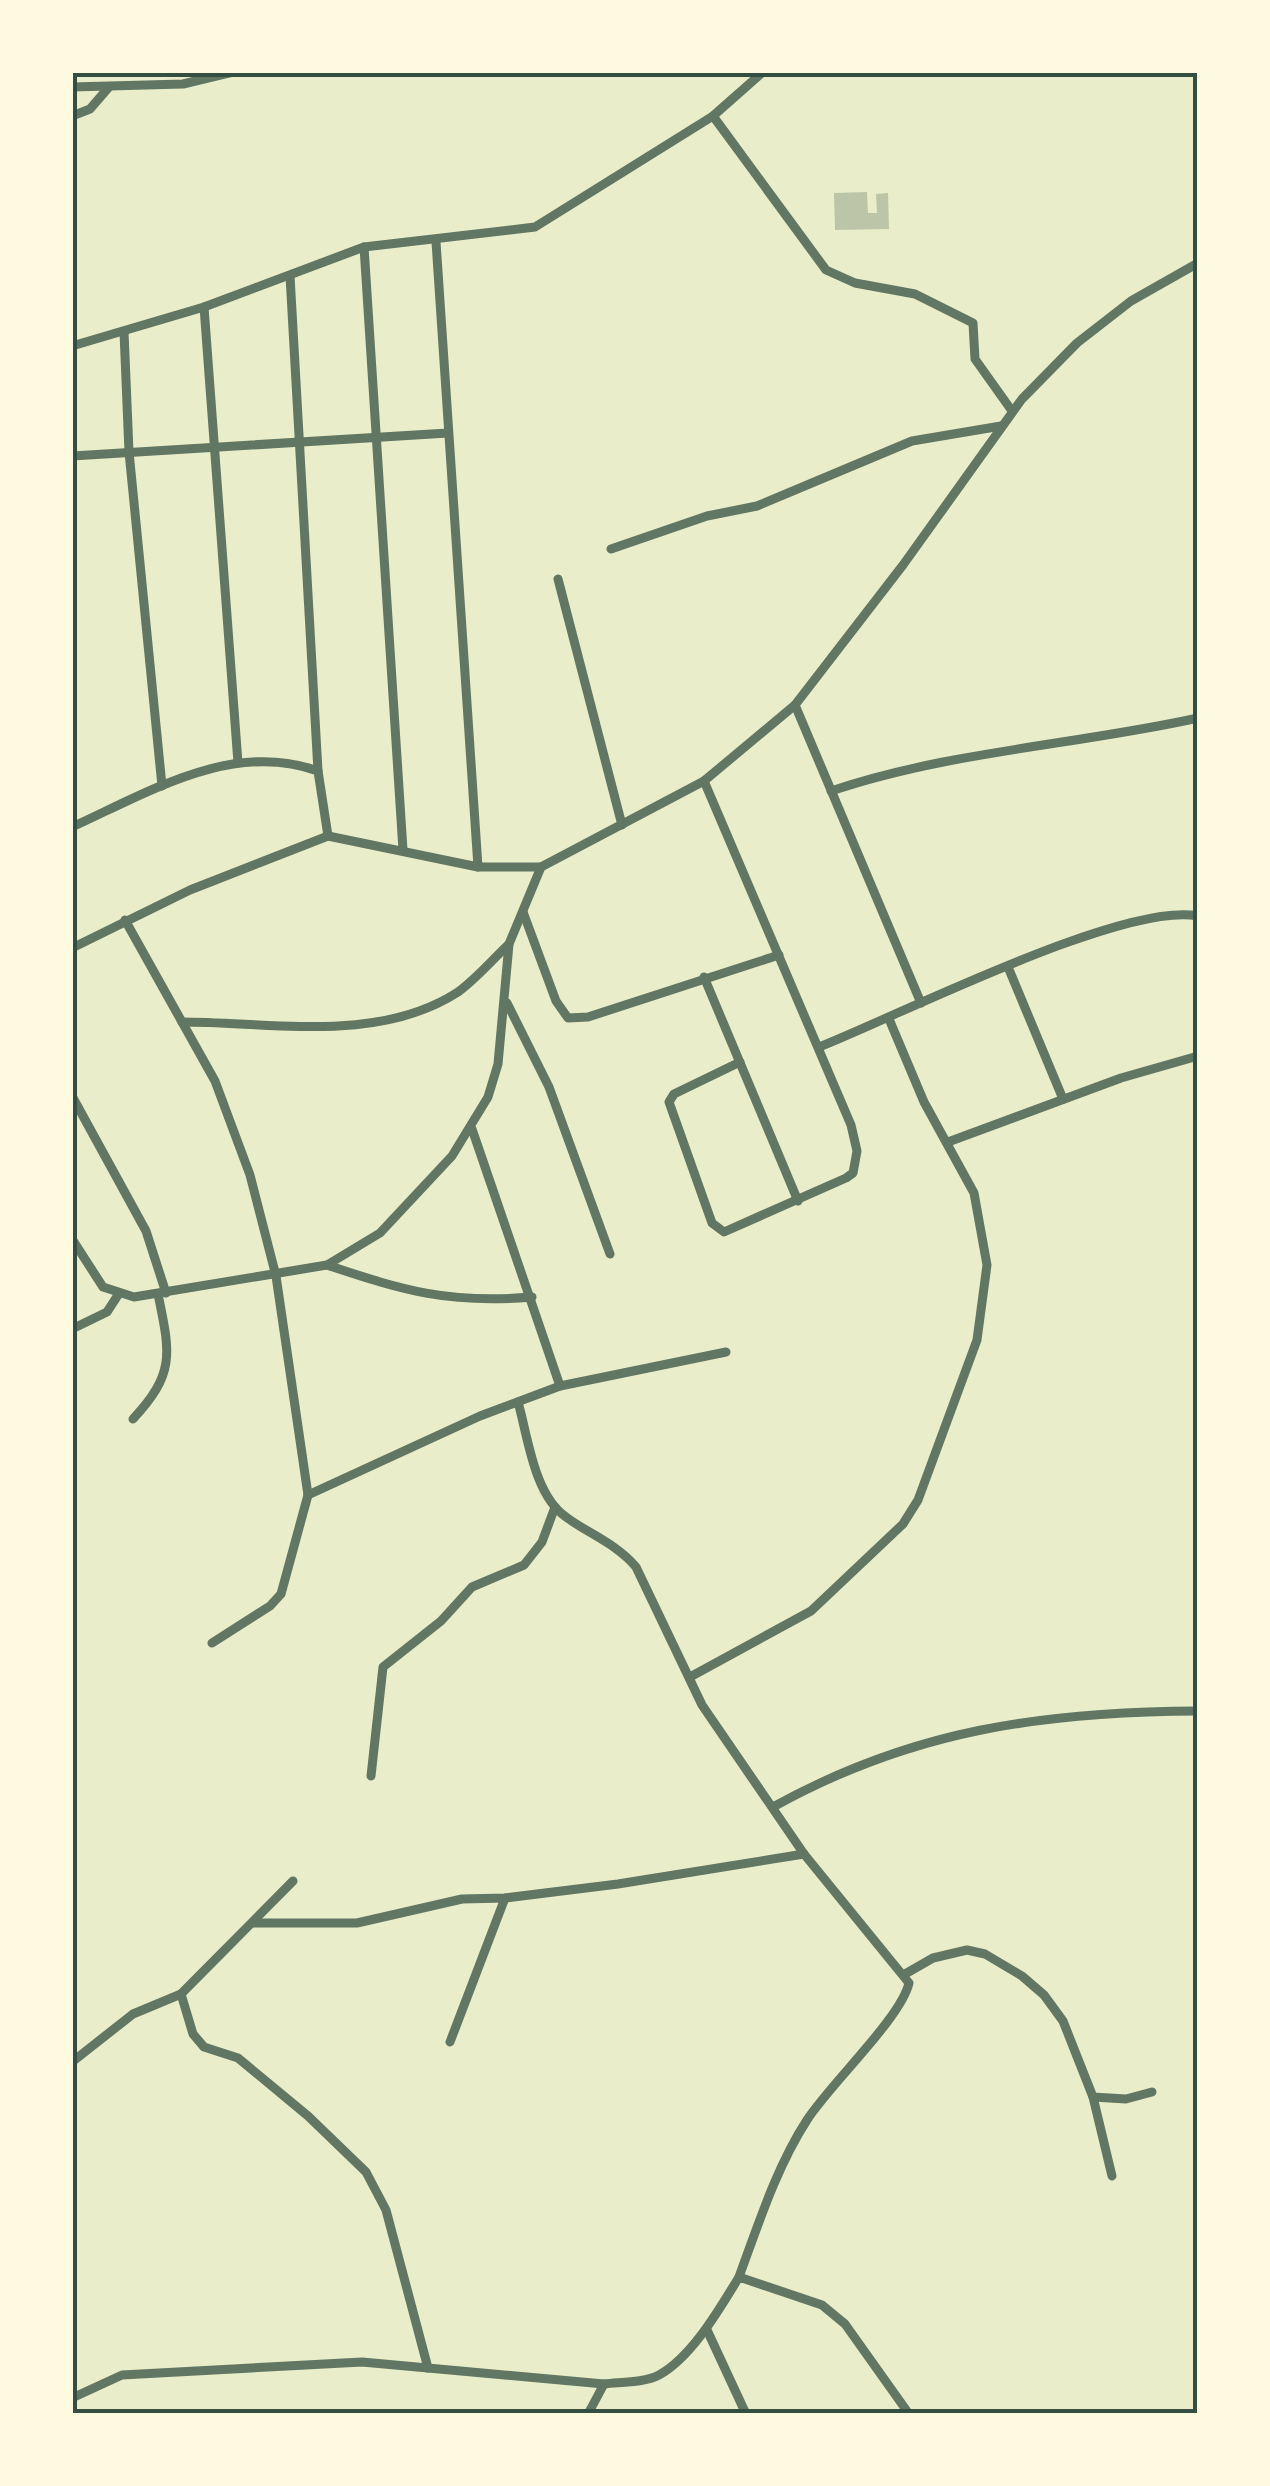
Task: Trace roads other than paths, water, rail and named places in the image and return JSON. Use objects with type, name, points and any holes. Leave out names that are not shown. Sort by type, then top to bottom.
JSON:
[{"type":"street","points":[[72,87],[183,84],[233,72]]},
{"type":"street","points":[[72,346],[204,307],[364,247],[436,242],[535,227],[713,116],[763,72]]},
{"type":"street","points":[[72,116],[90,109],[109,87]]},
{"type":"street","points":[[713,116],[826,270],[855,283],[915,294],[973,323],[975,359],[1012,411]]},
{"type":"street","points":[[436,242],[478,867]]},
{"type":"street","points":[[364,247],[403,850]]},
{"type":"street","points":[[72,948],[253,863],[328,836],[478,867],[542,867],[704,781],[795,705],[904,565],[1012,411],[1076,344],[1131,301],[1198,262]]},
{"type":"street","points":[[290,276],[318,771],[328,836]]},
{"type":"street","points":[[204,307],[238,763]]},
{"type":"street","points":[[124,332],[129,452],[162,786]]},
{"type":"street","points":[[611,549],[707,516],[757,506],[912,441],[1001,426]]},
{"type":"street","points":[[72,456],[448,432]]},
{"type":"street","points":[[558,580],[622,824]]},
{"type":"street","points":[[795,705],[921,1004]]},
{"type":"street","points":[[832,791],[898,768],[1098,739],[1198,718]]},
{"type":"street","points":[[72,827],[204,769],[263,758],[318,771]]},
{"type":"street","points":[[704,781],[851,1125],[856,1162],[846,1178],[729,1231],[712,1222],[669,1102],[674,1094],[740,1062]]},
{"type":"street","points":[[72,1239],[103,1286],[118,1295],[162,1293],[327,1265],[380,1233],[472,1129],[498,1064],[509,944],[542,867]]},
{"type":"street","points":[[523,912],[556,1000],[568,1018],[588,1017],[779,955]]},
{"type":"street","points":[[819,1048],[1008,968],[1156,915],[1198,916]]},
{"type":"street","points":[[126,920],[216,1081],[250,1175],[276,1276],[308,1495],[280,1594],[270,1606],[212,1644]]},
{"type":"street","points":[[182,1022],[311,1027],[383,1020],[457,992],[509,944]]},
{"type":"street","points":[[1008,968],[1063,1099]]},
{"type":"street","points":[[704,977],[798,1201]]},
{"type":"street","points":[[506,1003],[549,1088],[610,1254]]},
{"type":"street","points":[[690,1677],[811,1610],[903,1524],[918,1500],[961,1392],[984,1300],[984,1229],[974,1192],[924,1102],[889,1020]]},
{"type":"street","points":[[948,1142],[1063,1099],[1198,1056]]},
{"type":"street","points":[[72,1096],[146,1231],[162,1293],[167,1359],[159,1391],[132,1419]]},
{"type":"street","points":[[472,1129],[560,1386]]},
{"type":"street","points":[[327,1265],[405,1291],[454,1300],[532,1297]]},
{"type":"street","points":[[72,1329],[107,1312],[118,1295]]},
{"type":"street","points":[[308,1495],[560,1386],[726,1352]]},
{"type":"street","points":[[72,2398],[122,2375],[362,2362],[604,2384],[658,2375],[706,2330],[739,2277],[804,2123],[839,2075],[899,2006],[909,1984],[905,1974],[804,1854],[702,1705],[631,1561],[555,1507],[536,1465],[518,1402]]},
{"type":"street","points":[[372,1776],[383,1666],[441,1622],[472,1588],[524,1565],[542,1542],[555,1507]]},
{"type":"street","points":[[773,1807],[844,1771],[930,1739],[1043,1718],[1198,1711]]},
{"type":"street","points":[[254,1923],[357,1923],[462,1899],[506,1898],[804,1854]]},
{"type":"street","points":[[72,2062],[133,2014],[181,1994],[293,1881]]},
{"type":"street","points":[[450,2042],[506,1898]]},
{"type":"street","points":[[905,1974],[933,1958],[967,1950],[985,1954],[1044,1994],[1063,2021],[1093,2096],[1112,2176]]},
{"type":"street","points":[[181,1994],[193,2034],[204,2046],[238,2058],[308,2116],[366,2172],[386,2210],[428,2368]]},
{"type":"street","points":[[1093,2096],[1126,2098],[1152,2092]]},
{"type":"street","points":[[739,2277],[822,2305],[845,2324],[909,2414]]},
{"type":"street","points":[[706,2330],[746,2414]]},
{"type":"street","points":[[588,2414],[604,2384]]}]
